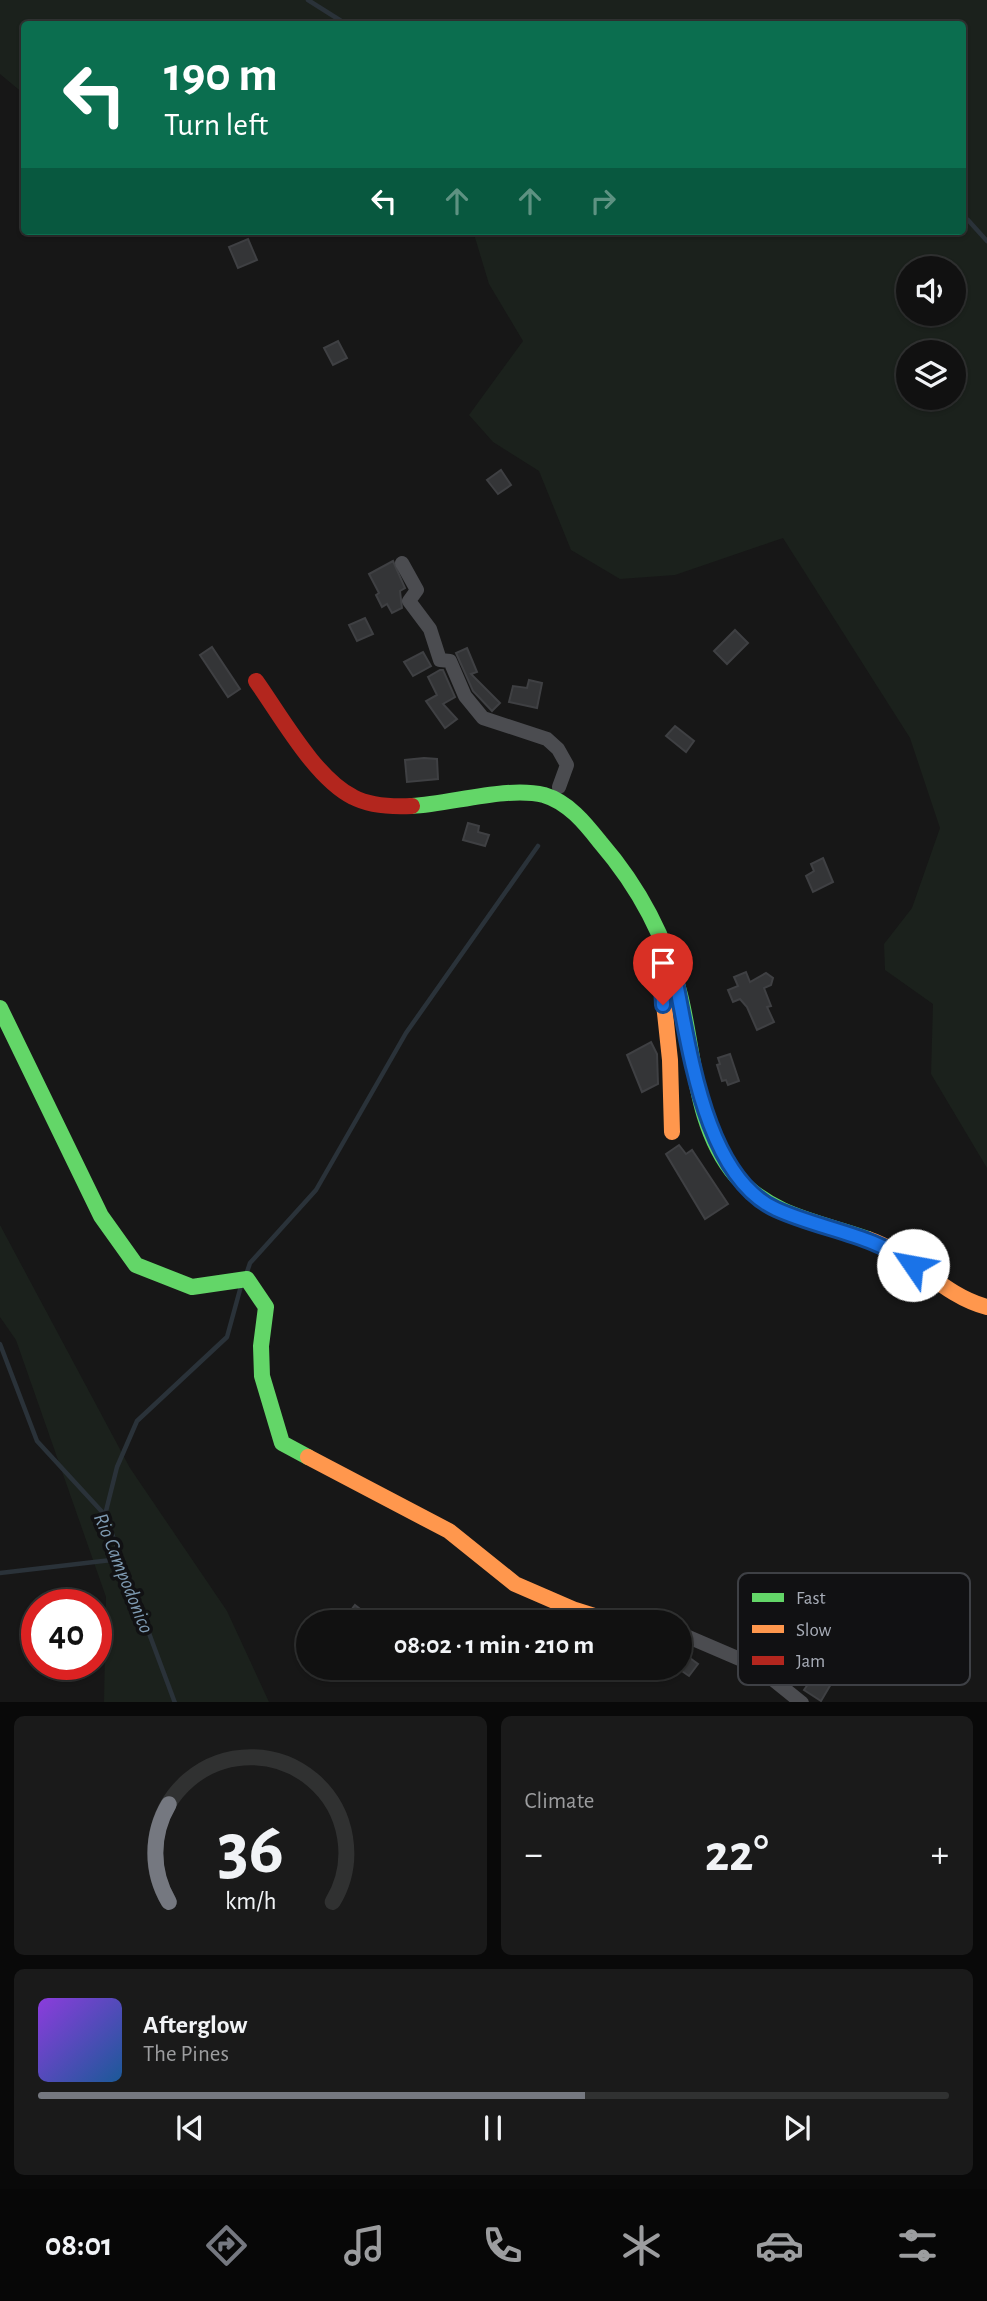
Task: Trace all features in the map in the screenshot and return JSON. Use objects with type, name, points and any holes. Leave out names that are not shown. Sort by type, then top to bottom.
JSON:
[{"type":"street","points":[[402,563],[417,590],[409,601],[430,629],[440,660],[450,661],[465,696],[484,718],[547,739],[558,749],[566,765],[559,787]]},
{"type":"street","points":[[256,681],[303,748],[355,799],[419,806],[522,794],[546,796],[567,806],[595,836],[644,905],[673,968],[708,1124],[730,1167],[755,1195],[775,1208],[892,1249],[965,1303],[987,1307]]},
{"type":"street","points":[[672,1132],[670,1060],[662,985],[673,968]]},
{"type":"street","points":[[0,1008],[101,1216],[136,1265],[192,1287],[247,1279],[266,1307],[259,1345],[260,1381],[282,1443],[449,1531],[515,1584],[575,1610]]},
{"type":"street","points":[[692,1639],[738,1658]]},
{"type":"street","points":[[780,1685],[801,1702]]},
{"type":"shaded area","points":[[0,0],[987,0],[987,1168],[931,1074],[933,1004],[885,970],[884,944],[912,908],[940,828],[910,738],[783,538],[675,575],[620,579],[571,550],[539,471],[493,442],[469,415],[523,341],[489,284],[474,235],[966,235],[966,21],[21,21],[21,92],[0,74]]},
{"type":"shaded area","points":[[0,1225],[130,1468],[227,1611],[269,1702],[104,1702],[104,1680],[112,1680],[112,1589],[103,1589],[16,1340],[0,1317]]},
{"type":"building","points":[[248,239],[257,260],[238,268],[229,247]]},
{"type":"building","points":[[338,341],[347,358],[333,365],[324,348]]},
{"type":"building","points":[[501,470],[511,485],[498,494],[487,480]]},
{"type":"building","points":[[393,561],[405,588],[400,591],[402,608],[392,613],[387,604],[382,607],[376,595],[379,593],[369,574]]},
{"type":"building","points":[[365,618],[373,634],[357,641],[349,625]]},
{"type":"building","points":[[735,630],[748,643],[727,664],[714,651]]},
{"type":"building","points":[[212,647],[240,689],[228,697],[200,655]]},
{"type":"building","points":[[467,648],[477,672],[471,674],[500,703],[492,711],[473,691],[456,653]]},
{"type":"building","points":[[423,652],[431,666],[413,676],[404,662]]},
{"type":"building","points":[[443,670],[455,697],[443,704],[457,719],[445,728],[426,701],[437,695],[428,677]]},
{"type":"building","points":[[529,680],[542,683],[537,708],[509,702],[513,686],[527,688]]},
{"type":"building","points":[[675,726],[694,741],[686,752],[666,736]]},
{"type":"building","points":[[437,759],[438,779],[407,782],[405,760]]},
{"type":"building","points":[[468,823],[479,826],[478,832],[489,835],[485,846],[463,840]]},
{"type":"building","points":[[823,858],[833,882],[813,892],[806,876],[814,871],[811,864]]},
{"type":"building","points":[[746,972],[750,982],[766,973],[773,978],[771,985],[764,988],[771,1006],[767,1007],[774,1022],[757,1030],[747,1007],[740,999],[733,1002],[728,990],[738,986],[734,977]]},
{"type":"building","points":[[651,1042],[657,1054],[658,1084],[642,1092],[627,1055]]},
{"type":"building","points":[[730,1054],[739,1081],[728,1085],[726,1080],[722,1081],[717,1065],[720,1064],[718,1058]]},
{"type":"building","points":[[679,1145],[686,1154],[692,1150],[728,1204],[705,1219],[666,1154]]},
{"type":"building","points":[[692,1660],[698,1664],[692,1672]]},
{"type":"building","points":[[807,1685],[830,1685],[821,1701],[804,1690]]},
{"type":"waterway","points":[[308,0],[341,21]]},
{"type":"waterway","points":[[968,220],[987,241]]},
{"type":"waterway","points":[[246,1275],[250,1263],[316,1190],[406,1033],[538,846]]},
{"type":"waterway","points":[[105,1515],[117,1467],[137,1421],[227,1337],[241,1286]]},
{"type":"waterway","name":"Rio Campodonico","points":[[0,1344],[37,1441],[105,1515],[175,1702]]},
{"type":"waterway","points":[[0,1573],[120,1559]]},
{"type":"traffic: fast","points":[[412,806],[496,794],[529,793],[553,798],[575,814],[627,876],[659,933],[680,995],[704,1113],[722,1157],[750,1189],[780,1209],[868,1239]]},
{"type":"traffic: fast","points":[[0,1008],[101,1216],[136,1265],[192,1287],[247,1279],[266,1307],[261,1346],[262,1376],[282,1443],[308,1457]]},
{"type":"traffic: slow","points":[[672,1132],[670,1060],[662,985],[673,967]]},
{"type":"traffic: slow","points":[[868,1239],[899,1254],[955,1293],[987,1307]]},
{"type":"traffic: slow","points":[[308,1457],[449,1531],[515,1584],[575,1610]]},
{"type":"traffic: jam","points":[[256,681],[312,761],[339,788],[353,797],[374,804],[412,806]]},
{"type":"route","points":[[663,1005],[662,985],[673,968],[708,1124],[730,1167],[755,1195],[775,1208],[892,1249],[913,1265]]}]
